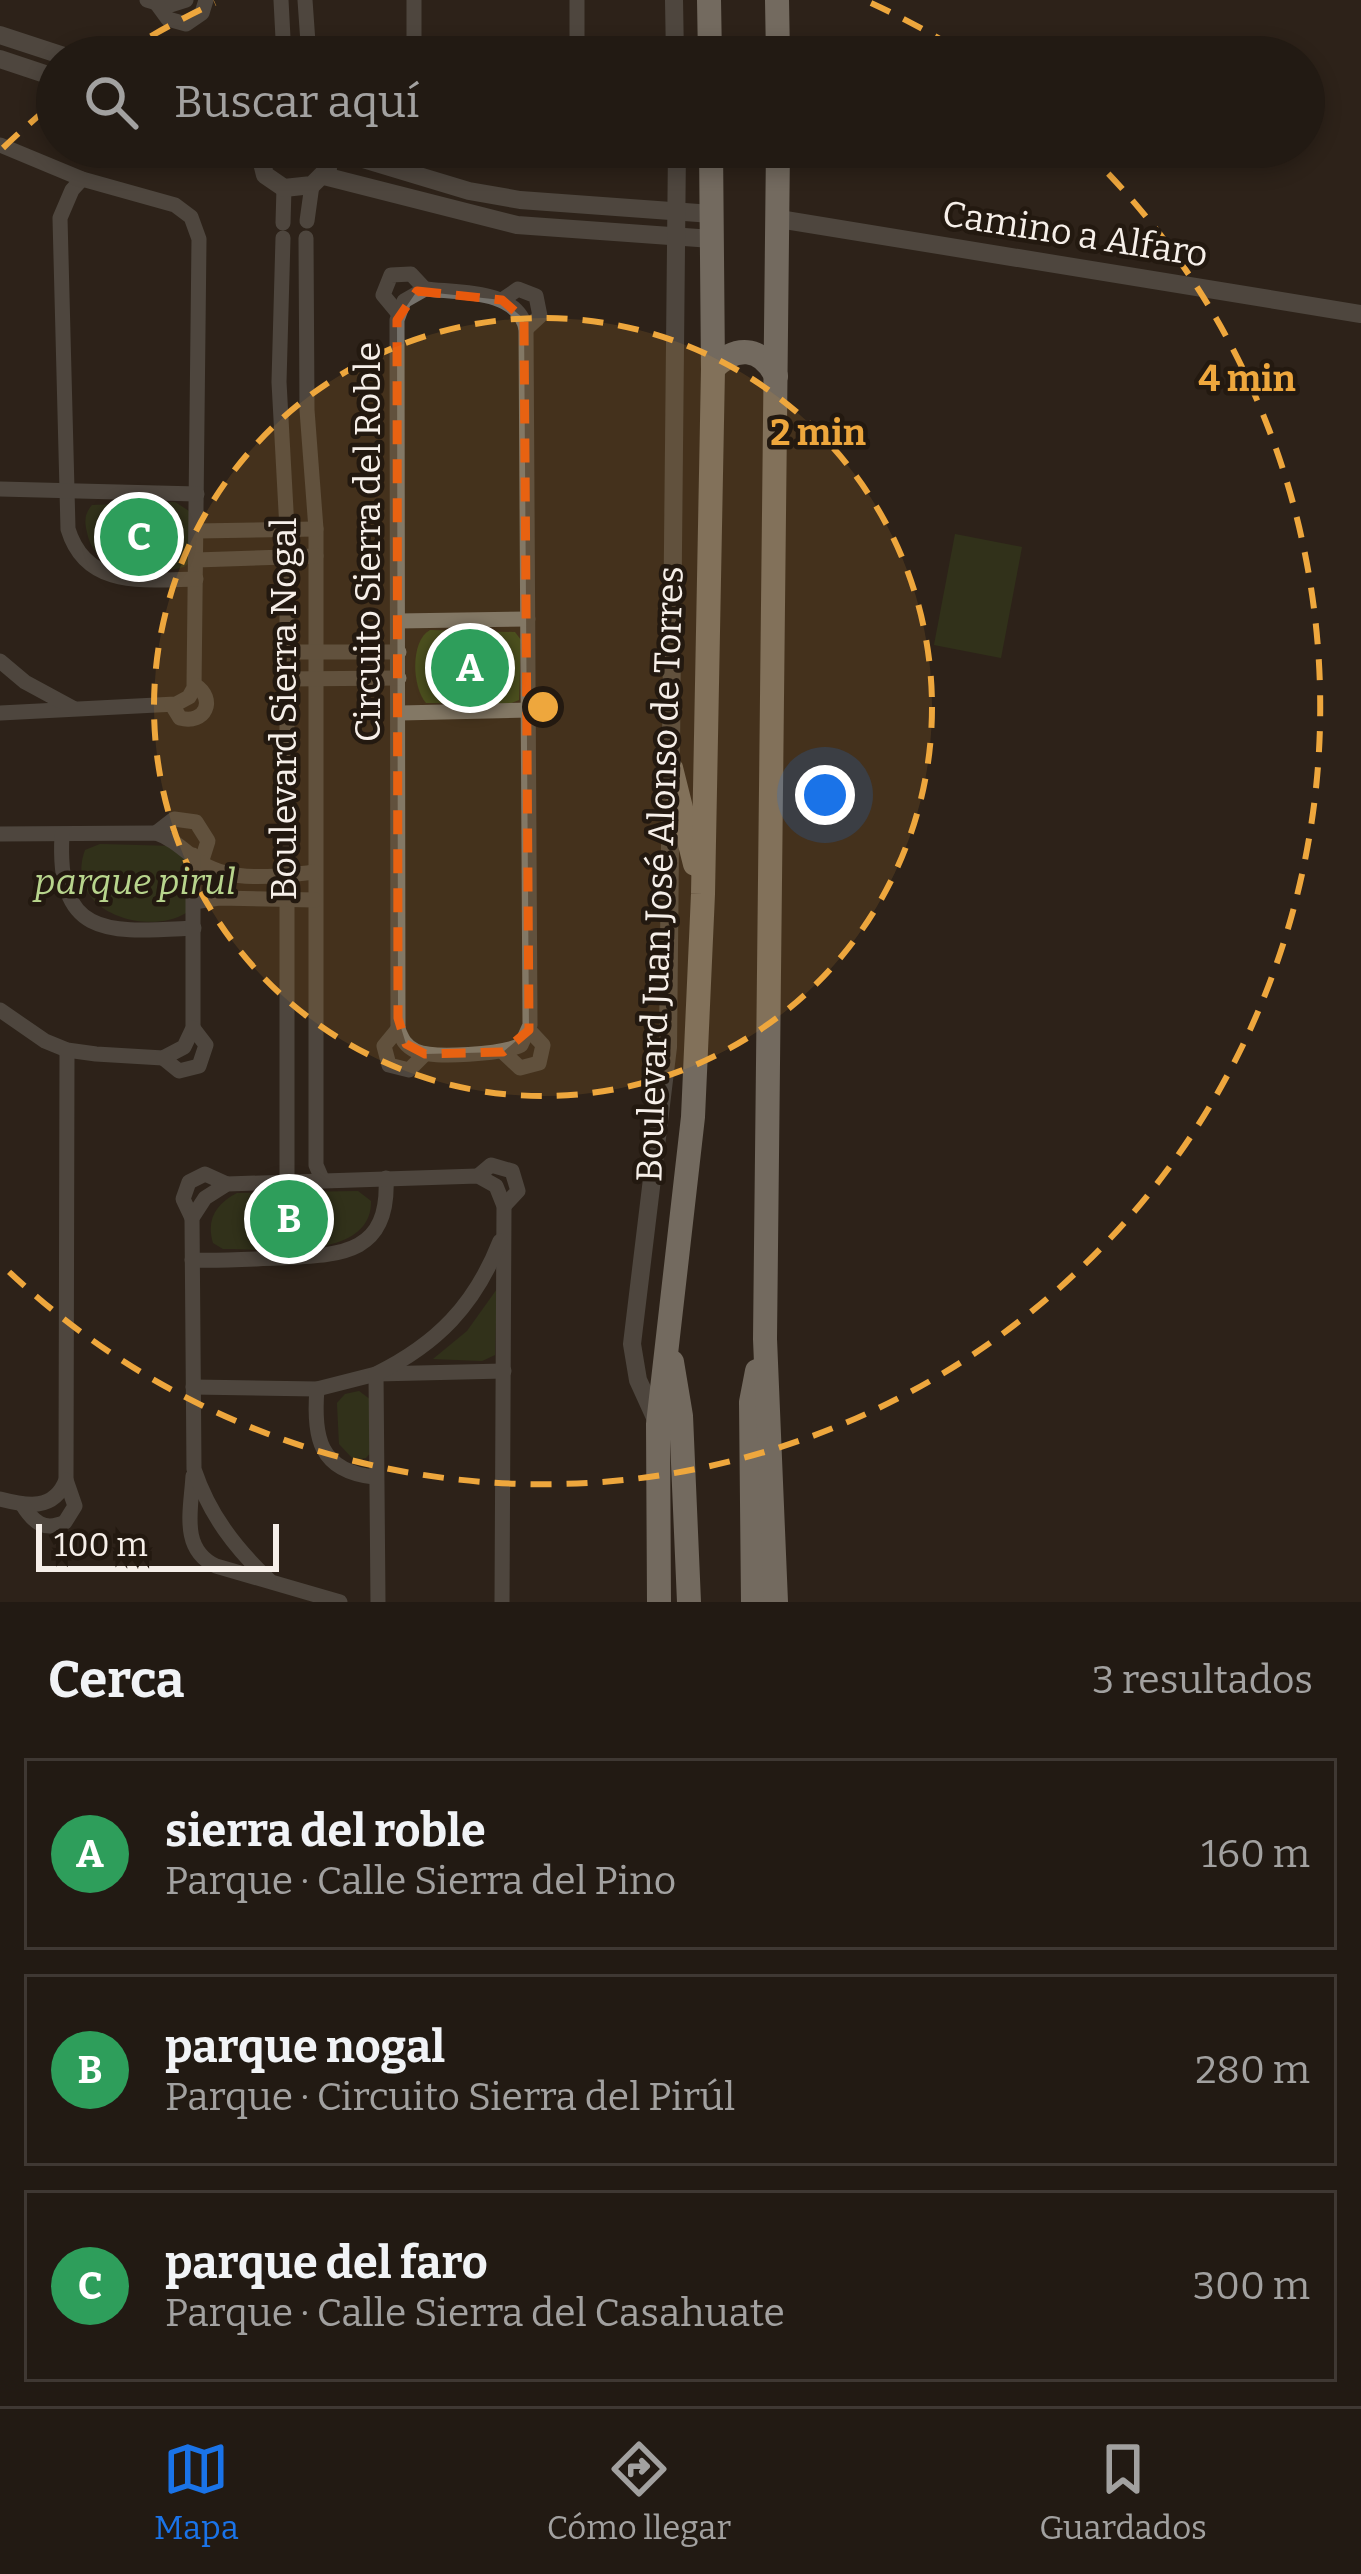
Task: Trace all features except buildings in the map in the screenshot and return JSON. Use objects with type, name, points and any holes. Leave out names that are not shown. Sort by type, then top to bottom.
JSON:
[{"type":"main road","points":[[709,0],[710,36]]},
{"type":"main road","points":[[777,0],[778,36]]},
{"type":"main road","name":"Boulevard Juan José Alonso de Torres","points":[[659,1602],[658,1424],[693,1118],[703,894],[713,369],[711,168]]},
{"type":"main road","points":[[778,168],[765,1339],[780,1595]]},
{"type":"main road","points":[[713,369],[725,355],[743,350],[770,363],[776,376]]},
{"type":"main road","points":[[671,768],[703,894]]},
{"type":"main road","points":[[667,1330],[681,1416],[689,1602]]},
{"type":"main road","points":[[753,1602],[751,1402],[765,1339]]},
{"type":"street","points":[[152,2],[174,6],[186,0]]},
{"type":"street","points":[[152,2],[168,20],[187,24],[202,13],[206,0]]},
{"type":"street","points":[[281,0],[283,36]]},
{"type":"street","points":[[305,0],[308,36]]},
{"type":"street","points":[[413,0],[414,36]]},
{"type":"street","points":[[577,0],[577,36]]},
{"type":"street","points":[[674,0],[675,36]]},
{"type":"street","points":[[0,35],[36,47]]},
{"type":"street","points":[[0,59],[36,71]]},
{"type":"street","points":[[0,146],[36,160]]},
{"type":"street","points":[[0,713],[172,705],[189,697],[195,685],[196,227],[175,205],[55,168]]},
{"type":"street","points":[[262,168],[284,188],[318,180],[517,225],[679,238],[712,227]]},
{"type":"street","points":[[318,180],[323,168]]},
{"type":"street","points":[[396,168],[469,191],[520,200],[678,211],[712,227]]},
{"type":"street","points":[[658,1424],[638,1380],[632,1344],[666,1076],[677,168]]},
{"type":"street","points":[[82,179],[71,190],[60,218],[68,529],[79,555],[102,573],[128,580],[196,579]]},
{"type":"street","name":"Boulevard Sierra Nogal","points":[[318,180],[307,229],[307,410],[316,529],[314,1071],[316,1165],[322,1178]]},
{"type":"street","name":"Boulevard Sierra Nogal","points":[[284,188],[279,382],[287,557],[287,1180]]},
{"type":"street","name":"Camino a Alfaro","points":[[778,219],[1361,314]]},
{"type":"street","points":[[398,313],[382,295],[391,275],[411,274],[425,289],[502,300],[520,310],[526,329],[529,1030],[521,1045],[502,1052],[424,1054],[406,1044],[398,1028]]},
{"type":"street","name":"Circuito Sierra del Roble","points":[[424,1054],[409,1070],[389,1065],[384,1046],[398,1028],[398,313],[410,294],[425,289]]},
{"type":"street","points":[[0,489],[197,494]]},
{"type":"street","points":[[196,531],[316,529]]},
{"type":"street","points":[[196,560],[316,556]]},
{"type":"street","points":[[398,621],[528,619]]},
{"type":"street","points":[[285,652],[399,652]]},
{"type":"street","points":[[0,661],[43,694],[81,711]]},
{"type":"street","points":[[286,679],[399,678]]},
{"type":"street","points":[[400,713],[529,710]]},
{"type":"street","points":[[0,1010],[23,1028],[67,1050],[163,1058],[184,1047],[193,1028],[197,859],[208,841],[196,822],[174,818],[156,833]]},
{"type":"street","points":[[0,833],[156,833],[227,874],[315,872]]},
{"type":"street","points":[[62,835],[66,887],[87,918],[118,931],[194,928]]},
{"type":"street","points":[[194,902],[315,900]]},
{"type":"street","points":[[502,1052],[520,1068],[539,1063],[543,1045],[529,1030]]},
{"type":"street","points":[[22,1504],[38,1524],[47,1527],[65,1522],[75,1506],[66,1480],[67,1050]]},
{"type":"street","points":[[340,1602],[216,1566],[200,1556],[190,1534],[192,1218],[205,1198],[227,1184],[478,1176],[496,1186],[504,1206],[502,1602]]},
{"type":"street","points":[[192,1260],[321,1256],[357,1248],[372,1236],[385,1211],[386,1178]]},
{"type":"street","points":[[376,1374],[436,1339],[460,1315],[480,1287],[503,1233]]},
{"type":"street","points":[[193,1387],[317,1389],[376,1374],[504,1371]]},
{"type":"street","points":[[376,1374],[378,1602]]},
{"type":"street","points":[[317,1389],[320,1445],[339,1466],[374,1477]]},
{"type":"street","points":[[194,1469],[208,1504],[232,1542],[269,1580]]},
{"type":"street","points":[[0,1499],[46,1503],[66,1480]]},
{"type":"highlighted area","points":[[417,291],[502,300],[524,319],[529,1030],[503,1052],[425,1054],[406,1044],[398,1018],[397,320]]},
{"type":"green space","points":[[175,502],[189,511],[190,562],[184,567],[126,569],[100,556],[92,546],[85,521],[92,505]]},
{"type":"green space","points":[[955,534],[1022,547],[1001,658],[934,645]]},
{"type":"green space","points":[[430,630],[515,632],[521,640],[519,700],[509,704],[426,703],[415,665],[419,644]]},
{"type":"green space","name":"parque pirul","points":[[100,844],[173,846],[186,851],[186,913],[169,920],[131,920],[97,903],[81,871],[85,850]]},
{"type":"green space","points":[[358,1191],[371,1201],[367,1221],[354,1235],[335,1243],[263,1250],[223,1249],[213,1243],[214,1213],[237,1193]]},
{"type":"green space","points":[[497,1289],[495,1355],[482,1361],[433,1359],[467,1331]]},
{"type":"green space","points":[[359,1391],[371,1400],[371,1452],[354,1460],[339,1444],[337,1403],[345,1394]]},
{"type":"place","name":"parque del faro","points":[[139,537]]},
{"type":"place","name":"sierra del roble","points":[[470,668]]},
{"type":"place","name":"parque nogal","points":[[289,1219]]}]
